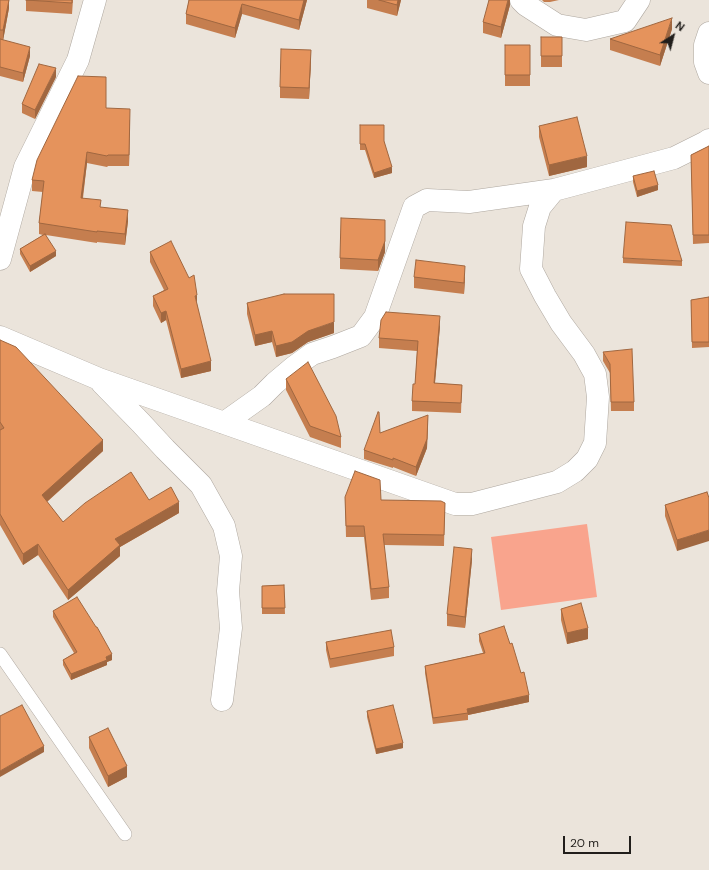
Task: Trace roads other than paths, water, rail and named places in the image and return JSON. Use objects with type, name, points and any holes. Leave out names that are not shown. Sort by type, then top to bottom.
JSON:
[{"type":"street","points":[[0,259],[26,167],[78,60],[95,0]]},
{"type":"street","points":[[521,0],[526,5],[557,25],[586,30],[625,21],[639,0]]},
{"type":"street","points":[[709,33],[705,45],[706,62],[709,73]]},
{"type":"street","points":[[224,423],[262,396],[294,367],[312,354],[333,348],[361,336],[375,317],[414,207],[427,200],[469,202],[554,190],[674,158],[709,140]]},
{"type":"street","points":[[0,337],[99,379],[455,504],[472,504],[557,482],[575,471],[587,459],[595,443],[598,397],[594,374],[584,354],[561,323],[531,269],[534,226],[540,207],[554,190]]},
{"type":"street","points":[[99,379],[201,485],[224,526],[231,556],[228,590],[231,628],[222,700]]},
{"type":"lane","points":[[0,654],[125,834]]}]
